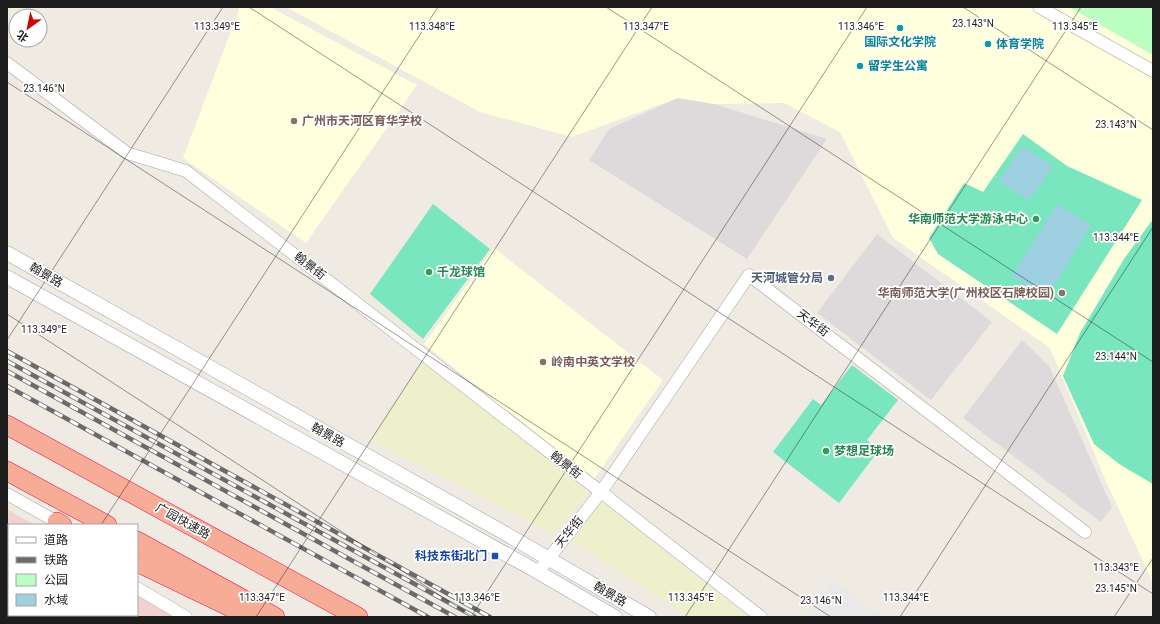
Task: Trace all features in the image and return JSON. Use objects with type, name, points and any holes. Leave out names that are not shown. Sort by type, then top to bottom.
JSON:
[{"type":"highway","name":"广园快速路","points":[[7,425],[358,617]]},
{"type":"highway","points":[[7,471],[105,524]]},
{"type":"highway","points":[[138,543],[275,617]]},
{"type":"highway","points":[[138,562],[250,617]]},
{"type":"street","points":[[1038,7],[1153,71]]},
{"type":"street","name":"翰景街","points":[[7,63],[127,153],[186,171],[601,492]]},
{"type":"street","name":"翰景路","points":[[7,253],[649,617]]},
{"type":"street","name":"天华街","points":[[538,572],[601,492],[749,274],[1085,532]]},
{"type":"street","name":"翰景路","points":[[7,277],[538,572],[615,617]]},
{"type":"street","points":[[601,492],[761,617]]},
{"type":"street","points":[[7,494],[59,524]]},
{"type":"street","points":[[138,589],[186,617]]},
{"type":"shaded area","name":"广州市天河区育华学校","points":[[240,7],[270,7],[417,85],[306,243],[183,158]]},
{"type":"shaded area","name":"华南师范大学(广州校区石牌校园)","points":[[286,7],[1153,7],[1153,583],[1105,479],[1050,348],[893,238],[840,132],[784,103],[714,104],[678,98],[572,137],[480,112]]},
{"type":"shaded area","points":[[678,98],[714,104],[827,139],[747,259],[589,160],[609,129]]},
{"type":"shaded area","points":[[877,234],[992,322],[931,400],[817,313]]},
{"type":"shaded area","name":"岭南中英文学校","points":[[494,248],[663,380],[594,479],[424,344]]},
{"type":"shaded area","points":[[1022,340],[1049,366],[1112,507],[1101,522],[963,418]]},
{"type":"shaded area","points":[[425,361],[588,492],[553,534],[370,439]]},
{"type":"shaded area","points":[[601,500],[747,617],[690,617],[573,542]]},
{"type":"shaded area","points":[[7,509],[32,524],[8,524],[8,588]]},
{"type":"shaded area","points":[[834,580],[881,617],[804,617]]},
{"type":"shaded area","points":[[138,589],[186,617],[41,616],[138,616]]},
{"type":"green space","points":[[1069,7],[1153,7],[1153,55]]},
{"type":"green space","name":"华南师范大学游泳中心","points":[[1023,134],[1067,166],[1142,200],[1057,334],[938,254],[929,238],[964,183],[983,192]]},
{"type":"green space","name":"千龙球馆","points":[[433,204],[490,249],[423,339],[370,294]]},
{"type":"green space","points":[[1153,219],[1153,484],[1119,464],[1094,444],[1063,376],[1080,333],[1124,259]]},
{"type":"green space","name":"梦想足球场","points":[[852,365],[898,400],[867,440],[879,450],[839,503],[773,452],[813,399],[821,405]]},
{"type":"green space","points":[[7,587],[8,616],[42,617],[7,617]]},
{"type":"water","points":[[1022,146],[1053,166],[1029,201],[999,181]]},
{"type":"water","points":[[1057,204],[1091,225],[1047,297],[1012,276]]},
{"type":"railway","points":[[7,351],[490,617]]},
{"type":"railway","points":[[7,361],[475,617]]},
{"type":"railway","points":[[7,371],[455,617]]},
{"type":"railway","points":[[7,386],[428,617]]},
{"type":"place","name":"国际文化学院","points":[[900,28]]},
{"type":"place","name":"体育学院","points":[[988,44]]},
{"type":"place","name":"留学生公寓","points":[[860,66]]},
{"type":"place","name":"广州市天河区育华学校","points":[[294,121]]},
{"type":"place","name":"华南师范大学游泳中心","points":[[1036,219]]},
{"type":"place","name":"千龙球馆","points":[[429,272]]},
{"type":"place","name":"天河城管分局","points":[[831,278]]},
{"type":"place","name":"华南师范大学(广州校区石牌校园)","points":[[1062,293]]},
{"type":"place","name":"岭南中英文学校","points":[[543,362]]},
{"type":"place","name":"梦想足球场","points":[[826,451]]},
{"type":"place","name":"科技东街北门","points":[[495,556]]}]
